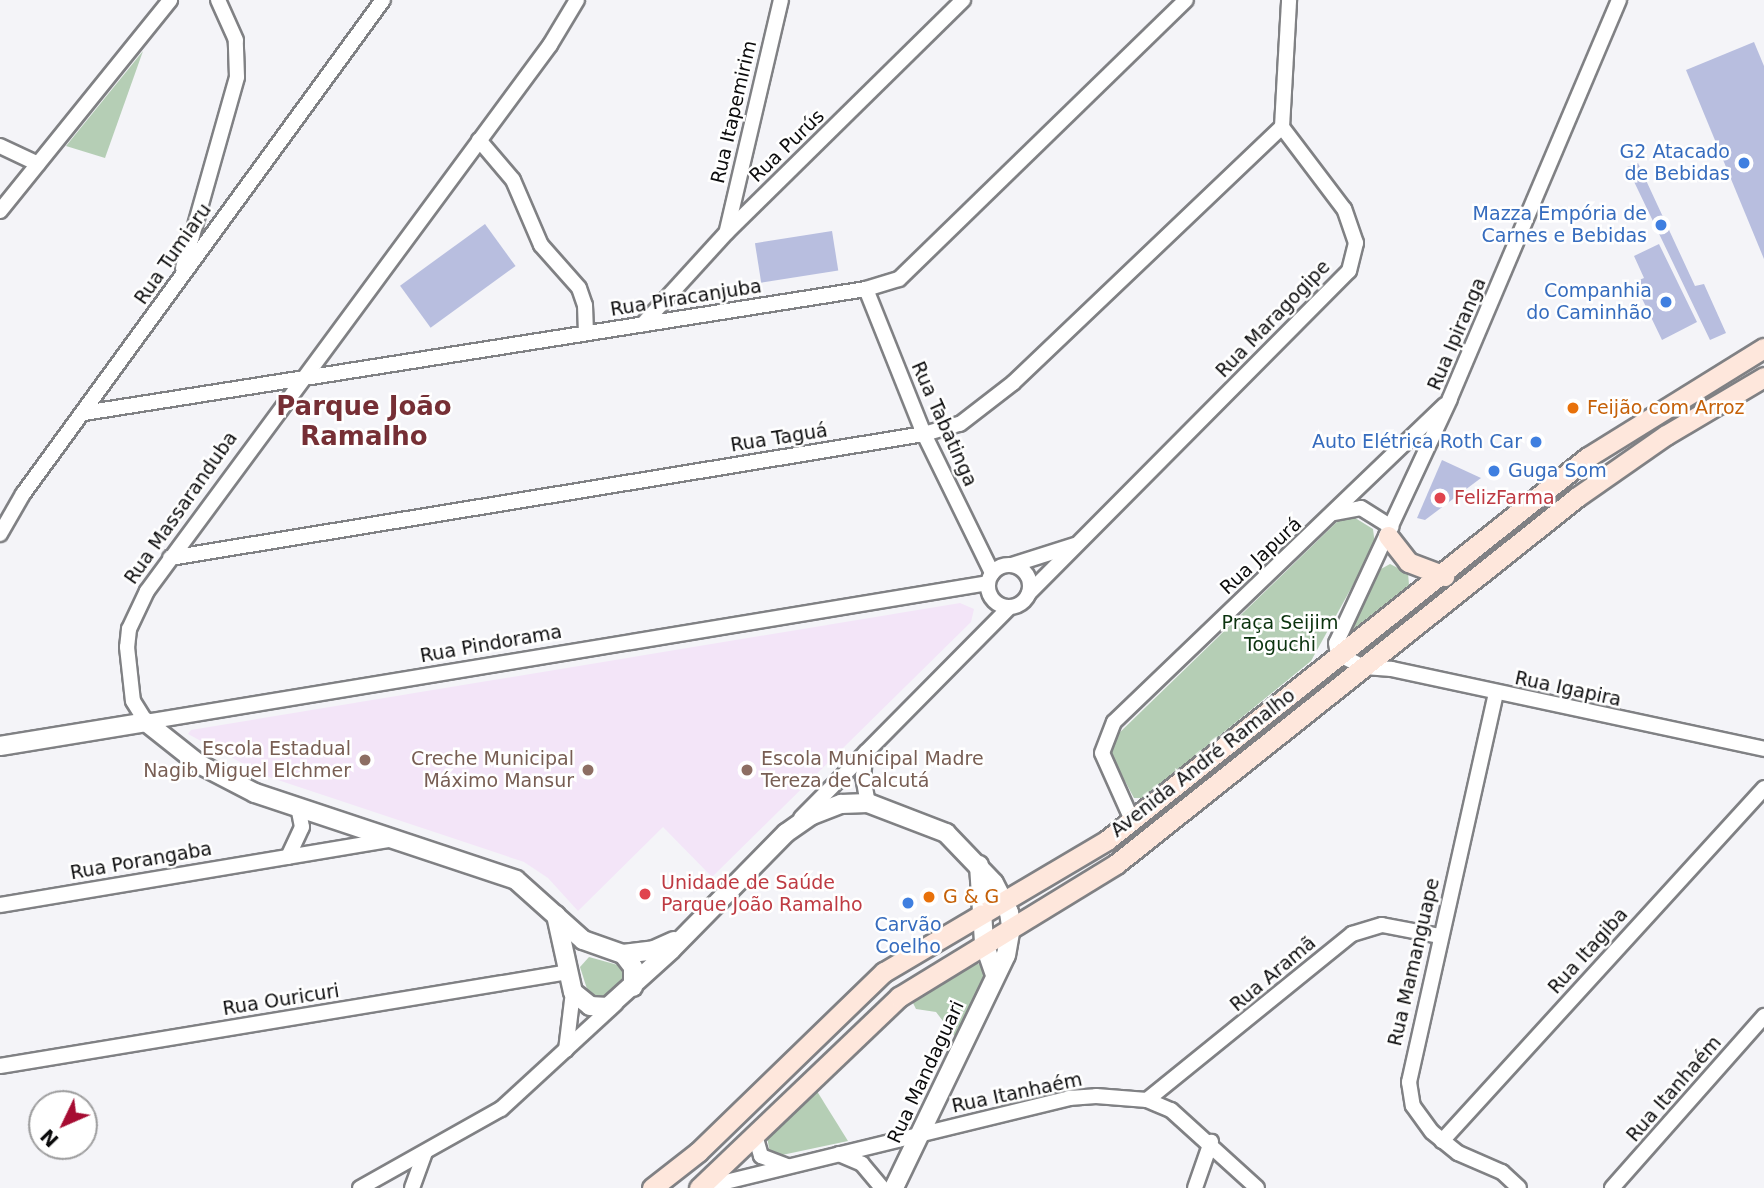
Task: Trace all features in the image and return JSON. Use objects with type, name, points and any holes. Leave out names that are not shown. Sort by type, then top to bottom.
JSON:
[{"type":"main road","name":"Avenida André Ramalho","points":[[652,1188],[680,1168],[852,1000],[898,963],[1079,858],[1132,820],[1440,572],[1588,457],[1764,348]]},
{"type":"main road","name":"Avenida André Ramalho","points":[[700,1188],[867,1025],[911,988],[1140,846],[1598,482],[1764,377]]},
{"type":"main road","points":[[1390,532],[1408,562],[1440,572],[1454,594]]},
{"type":"main road","points":[[898,963],[911,988]]},
{"type":"street","points":[[0,211],[170,0]]},
{"type":"street","points":[[181,277],[237,77],[236,40],[218,0]]},
{"type":"street","name":"Rua Tumiaru","points":[[0,534],[181,277],[383,0]]},
{"type":"street","name":"Rua Massaranduba","points":[[577,0],[550,46],[299,379],[146,591],[129,629],[133,701],[146,722],[181,752],[227,780],[298,807],[516,880],[594,946]]},
{"type":"street","name":"Rua Itapemirim","points":[[727,232],[780,0]]},
{"type":"street","name":"Rua Purús","points":[[643,324],[727,232],[963,0]]},
{"type":"street","name":"Rua Piracanjuba","points":[[84,413],[866,289],[899,279],[1186,0]]},
{"type":"street","points":[[1282,127],[1289,0]]},
{"type":"street","name":"Rua Ipiranga","points":[[1338,654],[1336,643],[1341,629],[1390,532],[1450,399],[1619,0]]},
{"type":"street","name":"Rua Taguá","points":[[170,558],[924,434],[960,424],[985,408],[1282,127]]},
{"type":"street","name":"Rua Maragogipe","points":[[1029,593],[1349,271],[1356,243],[1345,209],[1282,127]]},
{"type":"street","points":[[479,140],[513,180],[541,245],[579,288],[586,305],[586,333]]},
{"type":"street","points":[[0,146],[38,164]]},
{"type":"street","name":"Rua Tabatinga","points":[[866,289],[924,434],[990,578]]},
{"type":"street","name":"Rua Japurá","points":[[1132,820],[1102,753],[1114,722],[1450,399]]},
{"type":"street","points":[[1334,513],[1361,508],[1390,532]]},
{"type":"street","name":"Rua Maragogipe","points":[[1012,565],[1076,545]]},
{"type":"street","points":[[360,1188],[510,1102],[617,1003],[680,938],[786,833],[988,630],[1009,608],[1020,604],[1029,593],[1029,578],[1012,565],[990,578],[993,600],[988,630]]},
{"type":"street","name":"Rua Pindorama","points":[[0,746],[990,578]]},
{"type":"street","points":[[993,600],[1009,608]]},
{"type":"street","points":[[1338,654],[1364,667]]},
{"type":"street","name":"Rua Igapira","points":[[1364,667],[1392,669],[1764,749]]},
{"type":"street","name":"Rua Mamanguape","points":[[1496,693],[1439,936],[1409,1082],[1413,1106],[1442,1141],[1502,1172],[1519,1188]]},
{"type":"street","points":[[866,752],[863,776],[868,803]]},
{"type":"street","name":"Rua Itagiba","points":[[1442,1141],[1764,788]]},
{"type":"street","points":[[786,833],[824,809],[868,803],[925,821],[979,863],[1003,901],[1011,927]]},
{"type":"street","points":[[288,857],[302,827],[298,807]]},
{"type":"street","name":"Rua Porangaba","points":[[0,905],[395,839]]},
{"type":"street","points":[[979,863],[984,943],[995,975]]},
{"type":"street","points":[[556,915],[573,992],[566,1050]]},
{"type":"street","name":"Rua Aramã","points":[[1147,1100],[1352,934],[1382,925],[1439,936]]},
{"type":"street","name":"Rua Mandaguari","points":[[894,1188],[1006,955],[1011,927]]},
{"type":"street","points":[[568,969],[580,952],[594,946],[623,954],[654,950],[680,938]]},
{"type":"street","points":[[623,954],[635,972],[633,987]]},
{"type":"street","name":"Rua Ouricuri","points":[[0,1066],[568,969]]},
{"type":"street","points":[[573,992],[590,1006],[617,1003]]},
{"type":"street","name":"Rua Itanhaém","points":[[1612,1188],[1764,1016]]},
{"type":"street","name":"Rua Itanhaém","points":[[700,1188],[1069,1098],[1147,1100],[1171,1110],[1211,1142],[1257,1188]]},
{"type":"street","points":[[755,1135],[766,1160],[788,1166]]},
{"type":"street","points":[[1195,1188],[1211,1142]]},
{"type":"street","points":[[412,1188],[425,1152]]},
{"type":"street","points":[[839,1154],[862,1164],[882,1188]]},
{"type":"shaded area","points":[[960,603],[974,609],[971,622],[712,877],[663,827],[578,911],[548,878],[524,862],[266,776],[188,734],[191,730]]},
{"type":"green space","points":[[143,51],[105,158],[66,146]]},
{"type":"green space","name":"Praça Seijim Toguchi","points":[[1352,516],[1373,529],[1375,545],[1311,661],[1143,798],[1134,798],[1111,755],[1115,737],[1341,518]]},
{"type":"green space","points":[[1390,564],[1408,573],[1409,585],[1350,632],[1381,569]]},
{"type":"green space","points":[[589,957],[625,967],[626,979],[609,995],[595,997],[587,989],[580,967]]},
{"type":"green space","points":[[973,962],[981,965],[985,973],[956,1038],[936,1012],[916,1009],[911,999]]},
{"type":"green space","points":[[815,1088],[848,1141],[782,1155],[770,1153],[767,1137]]},
{"type":"building","name":"G2 Atacado de Bebidas","points":[[1754,42],[1764,66],[1764,259],[1686,70]]},
{"type":"building","name":"Mazza Empória de Carnes e Bebidas","points":[[1638,163],[1695,286],[1704,284],[1726,333],[1710,340],[1627,167]]},
{"type":"building","points":[[485,224],[516,266],[431,328],[400,286]]},
{"type":"building","points":[[832,231],[838,271],[761,283],[755,243]]},
{"type":"building","name":"Companhia do Caminhão","points":[[1659,244],[1697,322],[1662,340],[1634,282],[1644,278],[1634,256]]},
{"type":"building","name":"FelizFarma","points":[[1442,460],[1481,478],[1425,520],[1417,518]]},
{"type":"place","name":"G2 Atacado de Bebidas","points":[[1744,163]]},
{"type":"place","name":"Mazza Empória de Carnes e Bebidas","points":[[1661,225]]},
{"type":"place","name":"Companhia do Caminhão","points":[[1666,302]]},
{"type":"place","name":"Feijão com Arroz","points":[[1573,408]]},
{"type":"place","name":"Auto Elétrica Roth Car","points":[[1536,442]]},
{"type":"place","name":"Guga Som","points":[[1494,471]]},
{"type":"place","name":"FelizFarma","points":[[1440,498]]},
{"type":"place","name":"Escola Estadual Nagib Miguel Elchmer","points":[[365,760]]},
{"type":"place","name":"Creche Municipal Máximo Mansur","points":[[588,770]]},
{"type":"place","name":"Escola Municipal Madre Tereza de Calcutá","points":[[747,770]]},
{"type":"place","name":"Unidade de Saúde Parque João Ramalho","points":[[645,894]]},
{"type":"place","name":"G & G","points":[[929,897]]},
{"type":"place","name":"Carvão Coelho","points":[[908,903]]},
{"type":"district","name":"Parque João Ramalho","points":[[364,422]]}]
